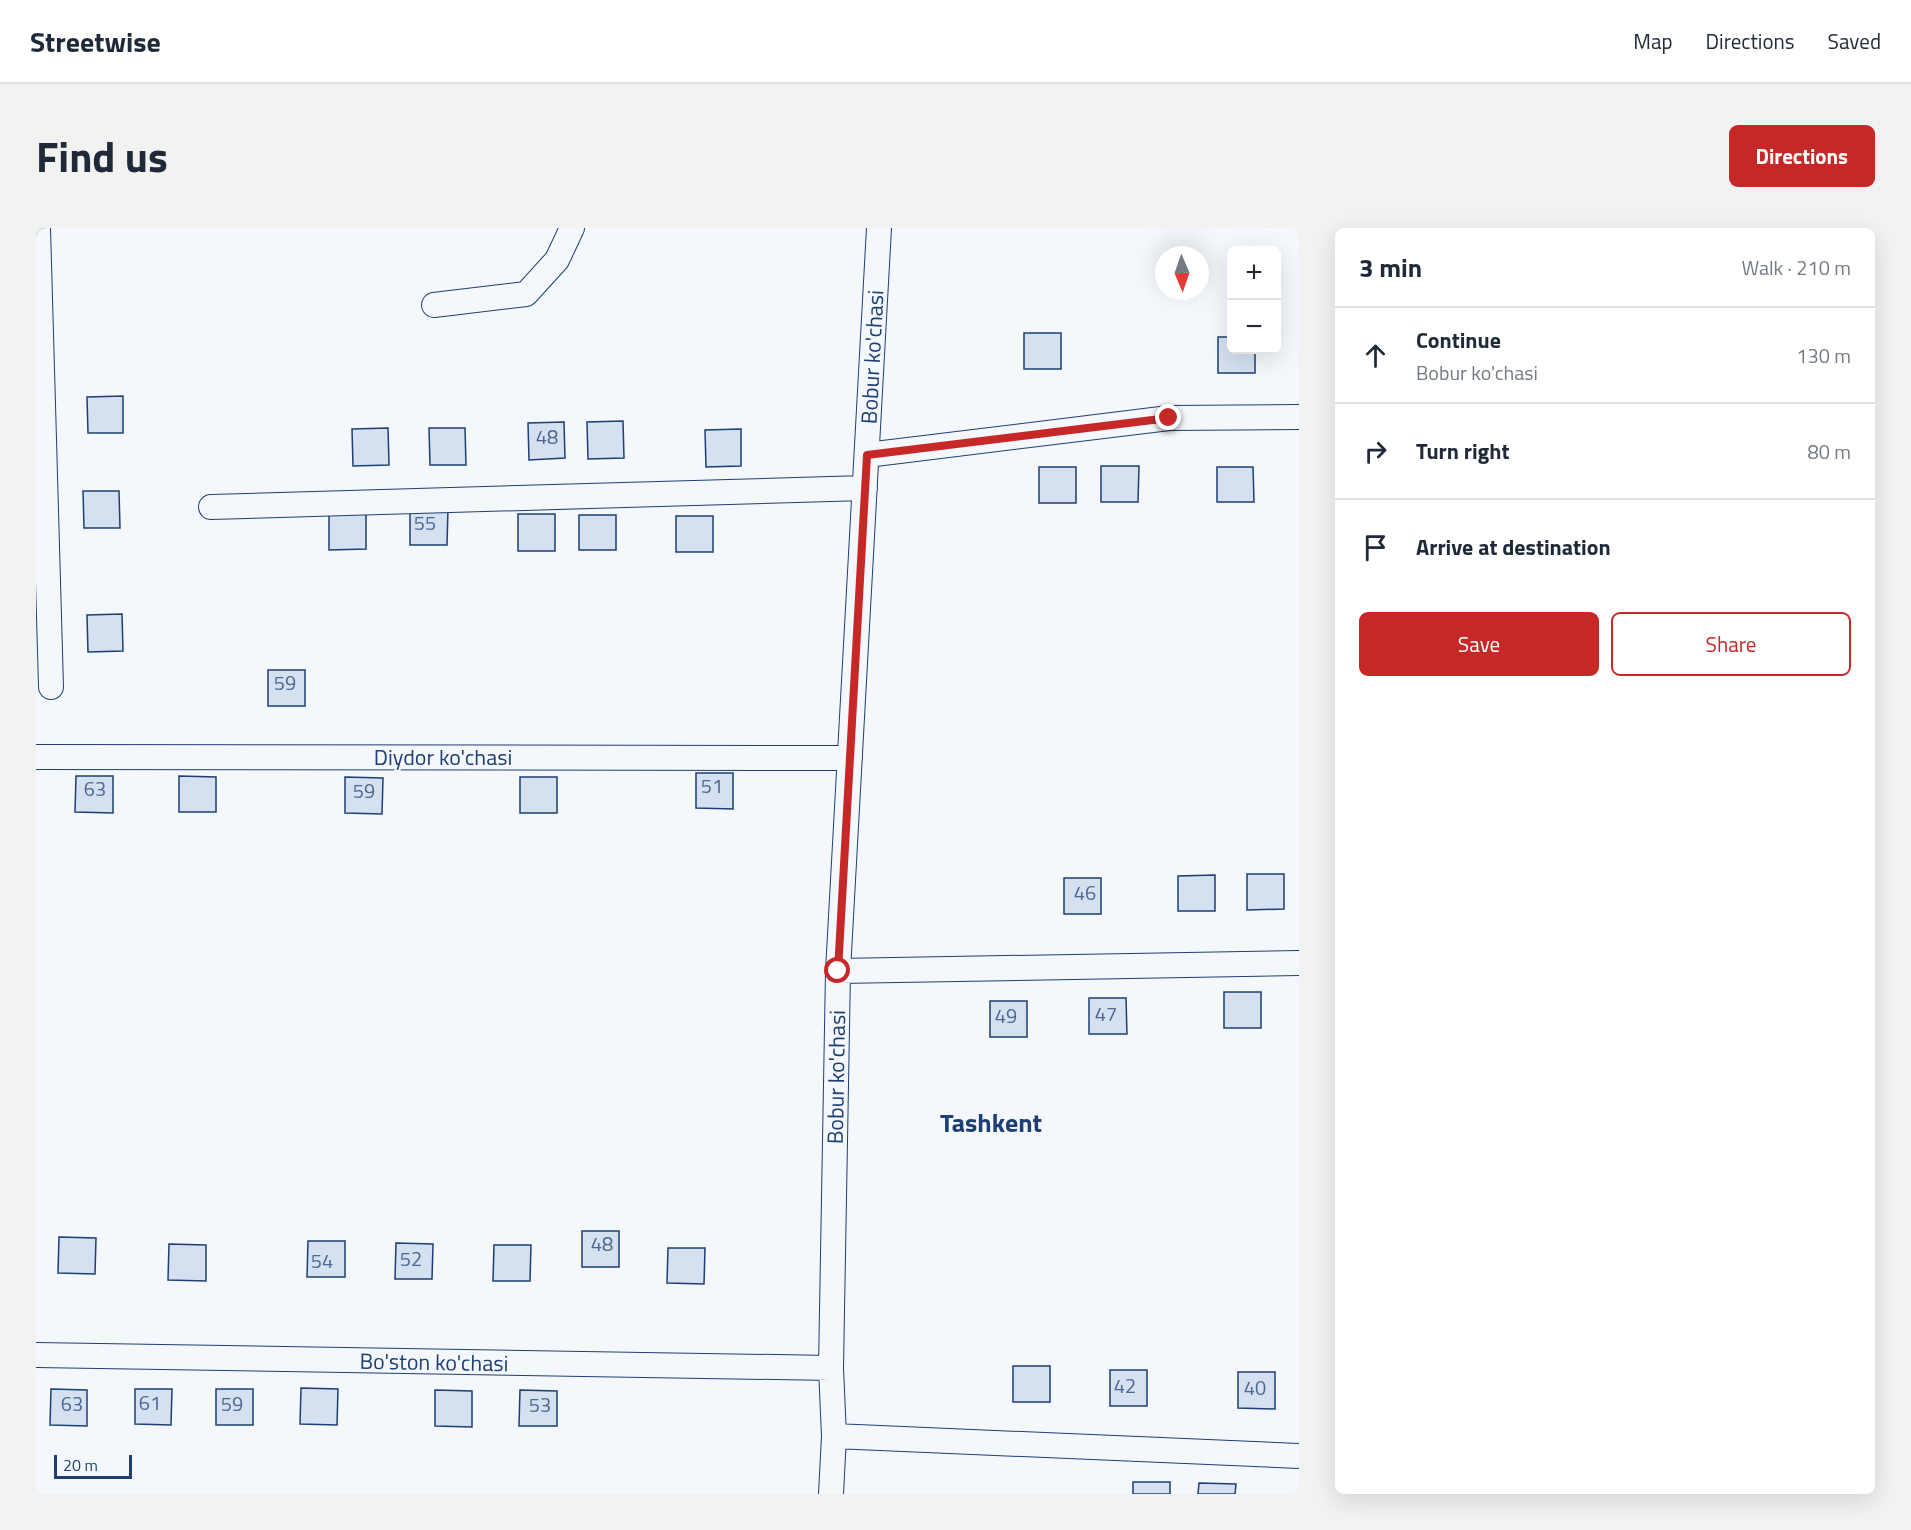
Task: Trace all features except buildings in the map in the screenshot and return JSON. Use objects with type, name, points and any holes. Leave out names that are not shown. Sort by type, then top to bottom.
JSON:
[{"type":"street","points":[[38,228],[51,687]]},
{"type":"street","points":[[434,305],[526,294],[557,260],[572,228]]},
{"type":"street","name":"Bobur ko'chasi","points":[[831,1494],[834,1436],[831,1368],[838,971],[879,228]]},
{"type":"street","points":[[867,455],[1169,418],[1299,417]]},
{"type":"street","points":[[211,507],[865,488]]},
{"type":"street","name":"Diydor ko'chasi","points":[[36,757],[850,758]]},
{"type":"street","points":[[838,971],[1299,963]]},
{"type":"street","name":"Bo'ston ko'chasi","points":[[36,1355],[831,1368]]},
{"type":"street","points":[[834,1436],[1299,1456]]},
{"type":"district","name":"Tashkent","points":[[991,1123]]},
{"type":"route","points":[[838,971],[867,455],[1169,418]]}]
